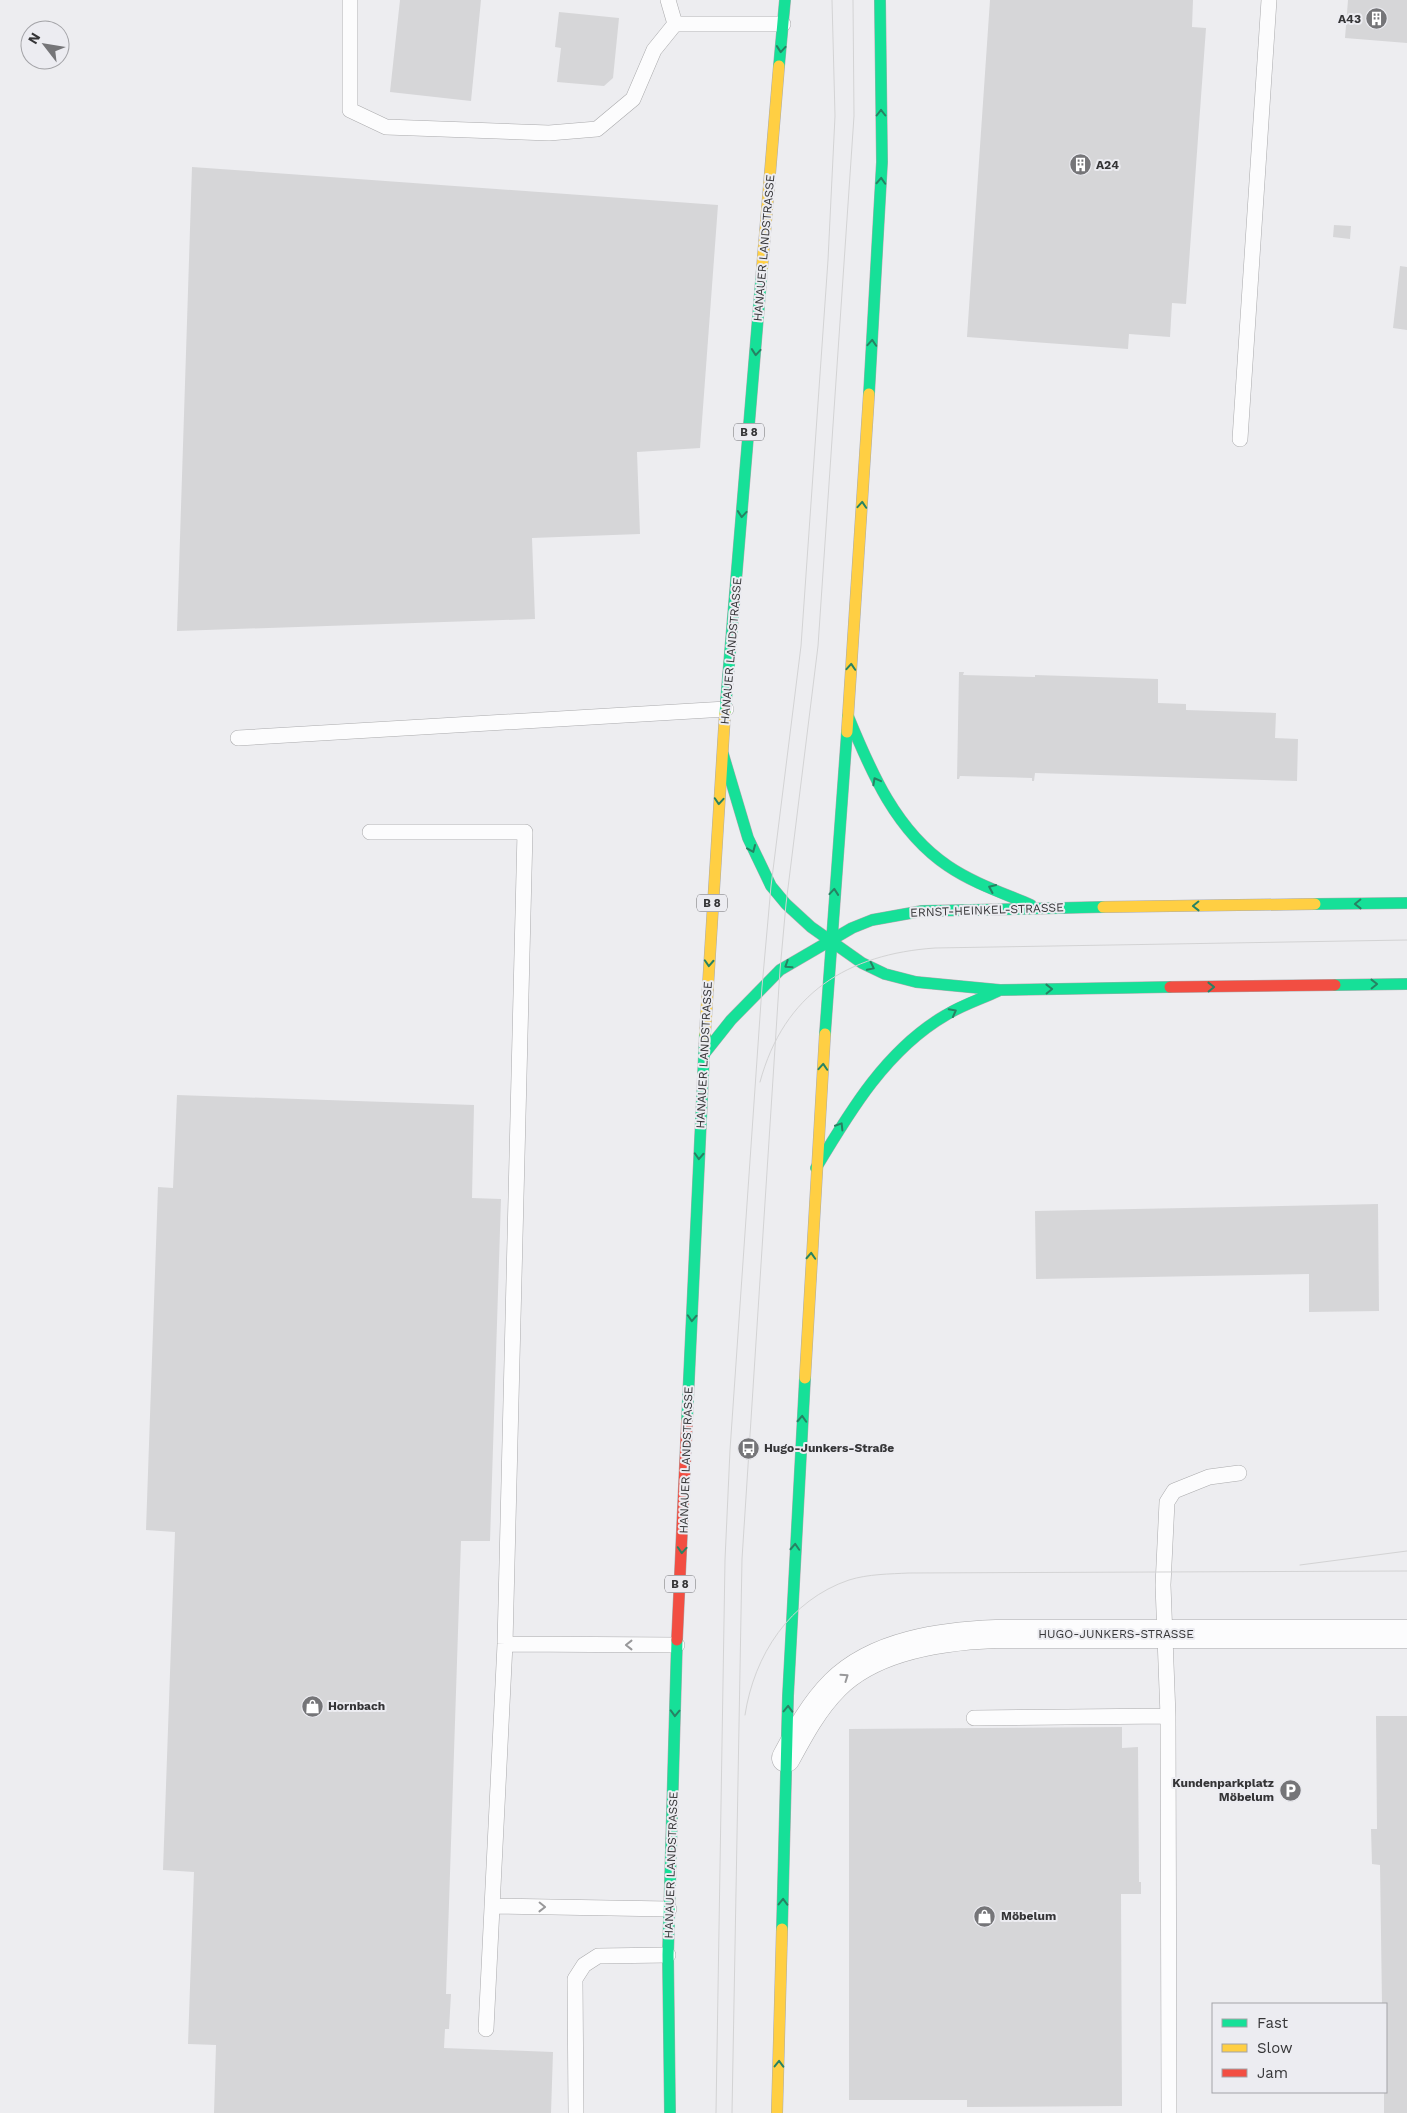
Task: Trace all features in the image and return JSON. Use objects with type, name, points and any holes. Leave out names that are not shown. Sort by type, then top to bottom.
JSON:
[{"type":"main road","name":"HANAUER LANDSTRASSE","points":[[670,2113],[668,1954],[677,1645],[704,1054],[722,752],[785,0]]},
{"type":"main road","points":[[777,2113],[786,1758],[794,1560],[830,940],[848,716],[876,294],[881,181],[880,0]]},
{"type":"main road","points":[[848,716],[878,785],[890,806],[928,851],[969,877],[1037,908]]},
{"type":"main road","points":[[722,752],[748,838],[771,886],[786,904],[811,927],[862,962],[899,978],[930,984],[1000,990],[1407,984]]},
{"type":"main road","name":"ERNST-HEINKEL-STRASSE","points":[[704,1054],[731,1020],[780,970],[830,940],[872,920],[902,914],[965,909],[1407,903]]},
{"type":"main road","points":[[816,1168],[842,1124],[873,1080],[901,1049],[940,1018],[1000,990]]},
{"type":"street","name":"HUGO-JUNKERS-STRASSE","points":[[786,1758],[807,1718],[835,1684],[878,1656],[907,1646],[961,1635],[1407,1634]]},
{"type":"lane","points":[[350,0],[350,110],[386,127],[549,133],[597,129],[633,99],[654,50],[675,24]]},
{"type":"lane","points":[[668,0],[675,24]]},
{"type":"lane","points":[[1240,439],[1269,0]]},
{"type":"lane","points":[[675,24],[783,24]]},
{"type":"lane","points":[[238,738],[726,709]]},
{"type":"lane","points":[[370,832],[525,832],[506,1644],[486,2030]]},
{"type":"lane","points":[[1169,2113],[1168,1716],[1163,1585],[1168,1502],[1174,1491],[1209,1477],[1239,1473]]},
{"type":"lane","points":[[506,1644],[677,1645]]},
{"type":"lane","points":[[974,1718],[1168,1716]]},
{"type":"lane","points":[[493,1906],[669,1909]]},
{"type":"lane","points":[[576,2113],[575,1980],[584,1965],[598,1956],[668,1954]]},
{"type":"building","points":[[400,0],[481,0],[471,101],[390,92]]},
{"type":"building","name":"A24","points":[[990,0],[1193,0],[1192,27],[1206,28],[1186,304],[1172,303],[1170,337],[1129,334],[1128,349],[967,337]]},
{"type":"building","name":"A43","points":[[1348,0],[1407,0],[1407,43],[1345,38]]},
{"type":"building","points":[[559,12],[619,18],[613,78],[604,86],[557,82],[561,48],[555,47]]},
{"type":"building","points":[[192,167],[718,205],[700,448],[637,452],[640,534],[532,538],[535,619],[177,631]]},
{"type":"building","points":[[1334,225],[1351,226],[1350,239],[1333,237]]},
{"type":"building","points":[[1400,266],[1407,267],[1407,330],[1393,328]]},
{"type":"building","points":[[959,672],[964,672],[963,675],[1158,679],[1158,703],[1186,704],[1186,710],[1276,713],[1275,738],[1298,739],[1297,781],[1035,773],[1034,781],[1032,781],[1032,778],[960,776],[957,779]]},
{"type":"building","name":"Hornbach","points":[[177,1095],[474,1105],[472,1198],[501,1199],[490,1541],[461,1541],[446,1994],[451,1994],[449,2029],[445,2029],[444,2048],[553,2052],[551,2113],[214,2113],[216,2045],[188,2044],[194,1872],[163,1870],[175,1532],[146,1530],[158,1187],[173,1188]]},
{"type":"building","points":[[1378,1204],[1379,1311],[1309,1312],[1309,1274],[1036,1279],[1035,1211]]},
{"type":"building","points":[[1376,1716],[1407,1716],[1407,2113],[1384,2113],[1384,2093],[1387,2093],[1387,2003],[1382,2003],[1380,1865],[1372,1864],[1371,1829],[1377,1829]]},
{"type":"building","points":[[1122,1727],[1122,1748],[1138,1747],[1139,1882],[1141,1882],[1141,1894],[1121,1894],[1122,2106],[967,2107],[967,2100],[849,2100],[849,1729]]},
{"type":"tram line","points":[[716,2113],[725,1560],[730,1450],[762,987],[771,886],[801,646],[828,260],[835,116],[832,0]]},
{"type":"tram line","points":[[732,2113],[742,1559],[780,970],[786,904],[818,646],[854,116],[853,0]]},
{"type":"tram line","points":[[760,1082],[771,1051],[785,1024],[803,1002],[824,984],[848,970],[874,959],[903,952],[935,948],[1407,940]]},
{"type":"tram line","points":[[1300,1565],[1407,1551]]},
{"type":"tram line","points":[[745,1715],[757,1671],[766,1651],[778,1632],[809,1601],[828,1589],[856,1578],[909,1573],[1407,1571]]},
{"type":"traffic: fast","points":[[779,66],[785,0]]},
{"type":"traffic: fast","points":[[869,394],[882,162],[880,0]]},
{"type":"traffic: fast","points":[[725,713],[762,269]]},
{"type":"traffic: fast","points":[[848,716],[876,779],[887,799],[914,836],[930,852],[968,878],[1031,905]]},
{"type":"traffic: fast","points":[[825,1034],[847,732]]},
{"type":"traffic: fast","points":[[723,754],[748,838],[771,886],[786,904],[811,927],[862,963],[885,974],[916,982],[1000,990],[1170,987]]},
{"type":"traffic: fast","points":[[1315,904],[1407,903]]},
{"type":"traffic: fast","points":[[704,1054],[731,1020],[780,970],[852,928],[872,920],[922,911],[1103,907]]},
{"type":"traffic: fast","points":[[1335,985],[1407,984]]},
{"type":"traffic: fast","points":[[816,1168],[842,1125],[872,1083],[906,1045],[946,1015],[998,991]]},
{"type":"traffic: fast","points":[[687,1421],[705,1034]]},
{"type":"traffic: fast","points":[[782,1929],[788,1696],[805,1378]]},
{"type":"traffic: fast","points":[[670,2113],[668,1955],[677,1640]]},
{"type":"traffic: slow","points":[[762,269],[779,66]]},
{"type":"traffic: slow","points":[[847,732],[869,394]]},
{"type":"traffic: slow","points":[[705,1034],[725,713]]},
{"type":"traffic: slow","points":[[1103,907],[1315,904]]},
{"type":"traffic: slow","points":[[805,1378],[825,1034]]},
{"type":"traffic: slow","points":[[777,2113],[782,1929]]},
{"type":"traffic: jam","points":[[1170,987],[1335,985]]},
{"type":"traffic: jam","points":[[677,1640],[687,1421]]},
{"type":"place","name":"A43","points":[[1377,19]]},
{"type":"place","name":"A24","points":[[1080,165]]},
{"type":"place","name":"Hugo-Junkers-Straße","points":[[748,1448]]},
{"type":"place","name":"Hornbach","points":[[312,1706]]},
{"type":"place","name":"Kundenparkplatz Möbelum","points":[[1290,1790]]},
{"type":"place","name":"Möbelum","points":[[985,1916]]}]
